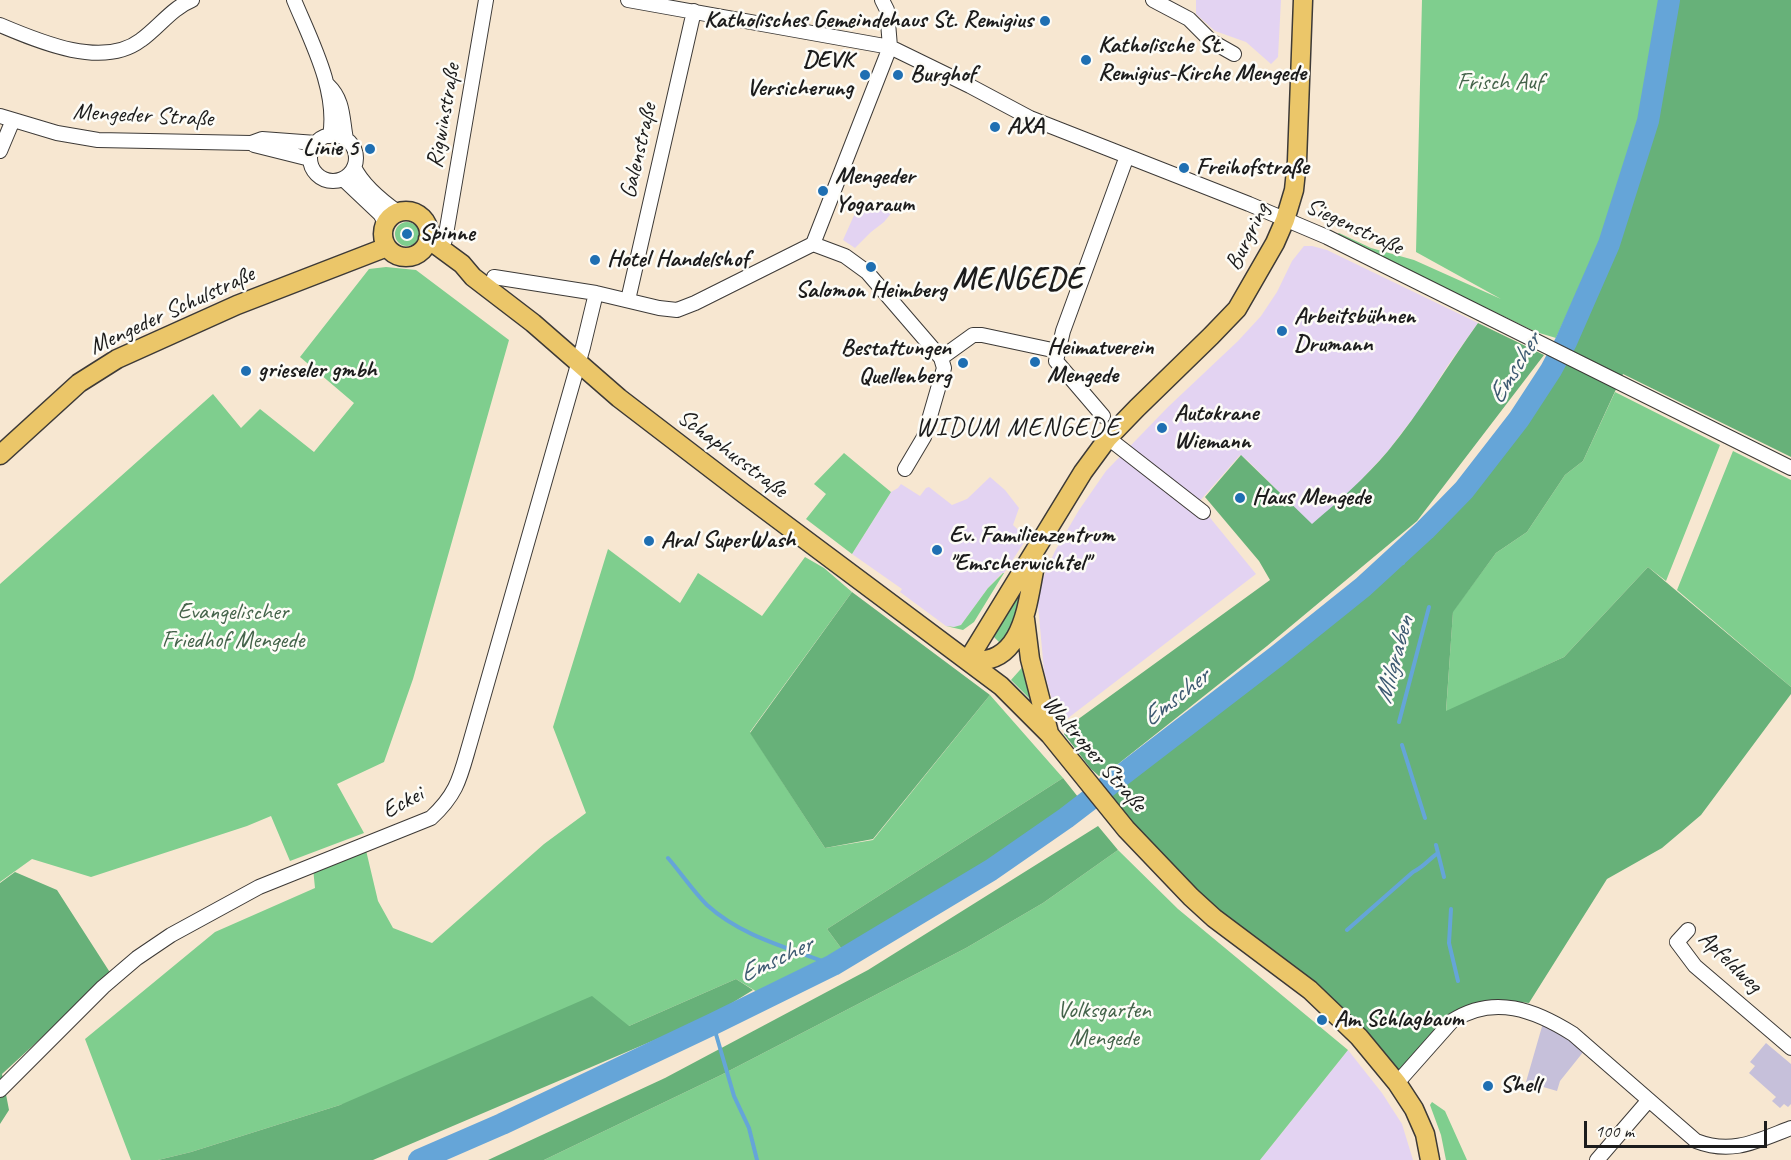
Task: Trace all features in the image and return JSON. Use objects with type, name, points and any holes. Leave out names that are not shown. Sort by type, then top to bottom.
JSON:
[{"type":"main road","name":"Burgring","points":[[1108,438],[1237,309],[1275,243],[1294,190],[1303,0]]},
{"type":"main road","points":[[408,212],[420,216],[428,226],[432,243],[416,255],[403,257],[391,252],[383,235],[392,218],[408,212]]},
{"type":"main road","name":"Schaphusstraße","points":[[432,243],[462,264],[473,277],[533,323],[619,398],[968,660]]},
{"type":"main road","name":"Mengeder Schulstraße","points":[[0,455],[79,383],[117,359],[237,305],[387,247]]},
{"type":"main road","points":[[968,660],[1077,481],[1108,438]]},
{"type":"main road","points":[[968,660],[987,660],[1004,652],[1016,638],[1024,615],[1040,545]]},
{"type":"main road","points":[[1024,615],[1030,659],[1050,735]]},
{"type":"main road","name":"Waltroper Straße","points":[[968,660],[1001,686],[1050,735],[1119,821],[1191,897],[1214,918],[1310,990],[1345,1022],[1397,1083],[1414,1109],[1425,1134],[1430,1160]]},
{"type":"street","points":[[0,25],[63,47],[97,54],[114,53],[128,49],[142,40],[182,4],[192,0]]},
{"type":"street","points":[[294,0],[328,85],[332,119],[330,136]]},
{"type":"street","name":"Rigwinstraße","points":[[432,243],[486,0]]},
{"type":"street","name":"Siegenstraße","points":[[628,0],[890,47],[970,86],[1012,110],[1327,237],[1791,468]]},
{"type":"street","points":[[494,277],[596,293],[677,310],[686,308],[813,244],[890,47],[887,10],[882,0]]},
{"type":"street","points":[[1153,0],[1189,19],[1211,41],[1233,54]]},
{"type":"street","name":"Galenstraße","points":[[628,300],[694,11]]},
{"type":"street","points":[[328,85],[336,92],[340,102],[346,139],[356,154],[354,167],[343,179],[336,181],[324,179],[314,171],[310,159],[316,143],[330,136],[346,139]]},
{"type":"street","points":[[0,150],[6,118]]},
{"type":"street","name":"Mengeder Straße","points":[[6,118],[57,133],[98,140],[251,143],[262,140],[316,143]]},
{"type":"street","name":"Mengeder Straße","points":[[251,143],[310,159]]},
{"type":"street","points":[[1057,356],[1127,156]]},
{"type":"street","points":[[354,167],[361,179],[389,206],[392,218]]},
{"type":"street","points":[[343,179],[380,214],[392,218]]},
{"type":"street","points":[[813,244],[845,256],[867,272],[941,358],[944,368],[924,437],[905,470]]},
{"type":"street","points":[[579,363],[596,293]]},
{"type":"street","points":[[941,358],[974,335],[982,334],[1057,356],[1103,416]]},
{"type":"street","name":"Eckei","points":[[0,1090],[103,987],[137,958],[171,935],[259,887],[430,818],[450,798],[458,786],[579,363]]},
{"type":"street","points":[[1108,438],[1203,512]]},
{"type":"street","name":"Apfeldweg","points":[[1688,930],[1677,942],[1695,966],[1791,1048]]},
{"type":"street","points":[[1397,1083],[1452,1021],[1461,1015],[1486,1009],[1513,1007],[1530,1011],[1573,1034],[1696,1142],[1713,1148],[1729,1148],[1752,1143],[1791,1128]]},
{"type":"street","points":[[1597,1160],[1648,1101]]},
{"type":"shaded area","points":[[1196,0],[1281,0],[1278,57],[1271,64],[1246,42],[1215,31],[1196,14]]},
{"type":"shaded area","points":[[860,202],[893,211],[855,248],[843,240]]},
{"type":"shaded area","points":[[1304,246],[1327,250],[1478,323],[1420,409],[1388,451],[1352,490],[1312,525],[1240,455],[1198,503],[1256,574],[1059,725],[1044,671],[1038,605],[1039,587],[1055,551],[1079,510],[1106,471],[1261,316],[1277,292],[1292,261]]},
{"type":"shaded area","name":"Ev. Familienzentrum \"Emscherwichtel\"","points":[[990,477],[1005,490],[1019,508],[1013,525],[1027,538],[1004,573],[988,588],[961,625],[946,626],[900,592],[902,589],[852,554],[891,492],[901,484],[920,496],[929,487],[952,505],[967,499]]},
{"type":"shaded area","points":[[1543,1023],[1559,1031],[1584,1051],[1560,1081],[1557,1091],[1526,1082]]},
{"type":"shaded area","points":[[1766,1043],[1791,1064],[1791,1104],[1788,1107],[1784,1104],[1780,1108],[1772,1101],[1776,1097],[1749,1073],[1755,1066],[1750,1062]]},
{"type":"shaded area","points":[[1348,1050],[1382,1093],[1402,1124],[1413,1160],[1260,1160]]},
{"type":"green space","name":"Frisch Auf","points":[[1422,0],[1669,0],[1648,121],[1630,176],[1556,338],[1536,332],[1336,235],[1339,233],[1371,248],[1414,260],[1501,299],[1416,252]]},
{"type":"green space","points":[[1669,0],[1791,0],[1791,457],[1623,374],[1583,461],[1565,475],[1527,532],[1496,553],[1453,612],[1446,711],[1564,657],[1648,567],[1791,687],[1791,694],[1701,815],[1662,848],[1607,879],[1529,1003],[1487,1002],[1463,1008],[1432,1037],[1397,1083],[1359,1037],[1214,918],[1097,794],[1281,653],[1377,573],[1410,543],[1473,478],[1528,407],[1576,322],[1614,228],[1648,121]]},
{"type":"green space","points":[[402,222],[412,222],[419,229],[419,239],[412,246],[402,246],[395,239],[395,229]]},
{"type":"green space","name":"Evangelischer Friedhof Mengede","points":[[386,267],[416,270],[509,340],[413,679],[384,762],[337,784],[364,833],[290,861],[271,816],[91,877],[32,859],[0,882],[0,584],[213,394],[241,428],[260,409],[314,452],[354,403],[300,357],[369,269]]},
{"type":"green space","points":[[1478,323],[1544,355],[1417,521],[1267,646],[1113,768],[1099,776],[1064,734],[1066,728],[1270,580],[1259,561],[1205,497],[1241,455],[1312,524],[1370,471],[1388,451],[1412,420]]},
{"type":"green space","points":[[1615,392],[1720,445],[1666,581],[1648,567],[1564,657],[1446,712],[1453,611],[1496,553],[1527,532],[1565,475],[1583,461]]},
{"type":"green space","points":[[1733,451],[1791,480],[1791,687],[1677,590]]},
{"type":"green space","points":[[844,453],[891,492],[852,554],[806,519],[826,494],[814,484]]},
{"type":"green space","points":[[608,549],[680,603],[698,573],[762,616],[805,557],[824,568],[852,592],[750,732],[825,848],[873,840],[990,695],[1063,778],[827,929],[844,952],[762,995],[736,979],[629,1026],[340,1105],[191,1152],[158,1160],[131,1160],[85,1039],[215,932],[315,888],[313,868],[365,846],[378,901],[393,928],[432,943],[544,844],[586,813],[553,727]]},
{"type":"green space","points":[[1003,573],[974,622],[963,630],[946,626],[961,625],[988,588]]},
{"type":"green space","points":[[1022,591],[1021,613],[1003,646],[992,635]]},
{"type":"green space","points":[[852,592],[990,695],[873,839],[825,848],[750,733]]},
{"type":"green space","points":[[1027,662],[1033,702],[1011,680]]},
{"type":"green space","points":[[1063,778],[1082,802],[844,952],[827,929]]},
{"type":"green space","points":[[1098,826],[1118,850],[1043,903],[966,948],[721,1075],[544,1160],[488,1160],[665,1078],[868,970]]},
{"type":"green space","name":"Volksgarten Mengede","points":[[1118,850],[1178,909],[1348,1050],[1260,1160],[544,1160],[721,1075],[966,948],[1043,903]]},
{"type":"green space","points":[[15,872],[57,890],[111,974],[2,1074],[9,1110],[0,1124],[0,883]]},
{"type":"green space","points":[[736,979],[753,990],[711,1016],[373,1160],[158,1160],[191,1152],[340,1105],[592,996],[629,1026]]},
{"type":"green space","points":[[1432,1102],[1445,1111],[1467,1160],[1446,1160],[1441,1135],[1430,1105]]},
{"type":"waterway","name":"Emscher","points":[[419,1160],[502,1124],[833,965],[991,870],[1066,818],[1277,656],[1363,587],[1425,530],[1464,490],[1519,419],[1566,342],[1609,244],[1648,121],[1669,0]]},
{"type":"waterway","name":"Milgraben","points":[[1398,555],[1403,563]]},
{"type":"waterway","name":"Milgraben","points":[[1399,722],[1429,607]]},
{"type":"waterway","name":"Milgraben","points":[[1402,745],[1425,818]]},
{"type":"waterway","name":"Milgraben","points":[[1436,845],[1444,877]]},
{"type":"waterway","points":[[1347,930],[1438,853]]},
{"type":"waterway","points":[[668,858],[702,900],[721,916],[751,934],[833,965]]},
{"type":"waterway","name":"Milgraben","points":[[1451,909],[1449,943],[1458,981]]},
{"type":"waterway","points":[[713,1024],[734,1096],[749,1128],[757,1160]]},
{"type":"place","name":"Katholisches Gemeindehaus St. Remigius","points":[[1045,21]]},
{"type":"place","name":"Katholische St. Remigius-Kirche Mengede","points":[[1086,60]]},
{"type":"place","name":"DEVK Versicherung","points":[[865,75]]},
{"type":"place","name":"Burghof","points":[[898,75]]},
{"type":"place","name":"AXA","points":[[995,127]]},
{"type":"place","name":"Linie 5","points":[[370,149]]},
{"type":"place","name":"Freihofstraße","points":[[1184,168]]},
{"type":"place","name":"Mengeder Yogaraum","points":[[823,191]]},
{"type":"place","name":"Spinne","points":[[407,234]]},
{"type":"place","name":"Hotel Handelshof","points":[[595,260]]},
{"type":"place","name":"Salomon Heimberg","points":[[871,267]]},
{"type":"place","name":"Arbeitsbühnen Drumann","points":[[1282,331]]},
{"type":"place","name":"Heimatverein Mengede","points":[[1035,362]]},
{"type":"place","name":"Bestattungen Quellenberg","points":[[963,363]]},
{"type":"place","name":"grieseler gmbh","points":[[246,371]]},
{"type":"place","name":"Autokrane Wiemann","points":[[1162,428]]},
{"type":"place","name":"Haus Mengede","points":[[1240,498]]},
{"type":"place","name":"Aral SuperWash","points":[[649,541]]},
{"type":"place","name":"Ev. Familienzentrum \"Emscherwichtel\"","points":[[937,550]]},
{"type":"place","name":"Am Schlagbaum","points":[[1322,1020]]},
{"type":"place","name":"Shell","points":[[1488,1086]]},
{"type":"district","name":"MENGEDE","points":[[1018,280]]},
{"type":"district","name":"WIDUM MENGEDE","points":[[1018,428]]}]
